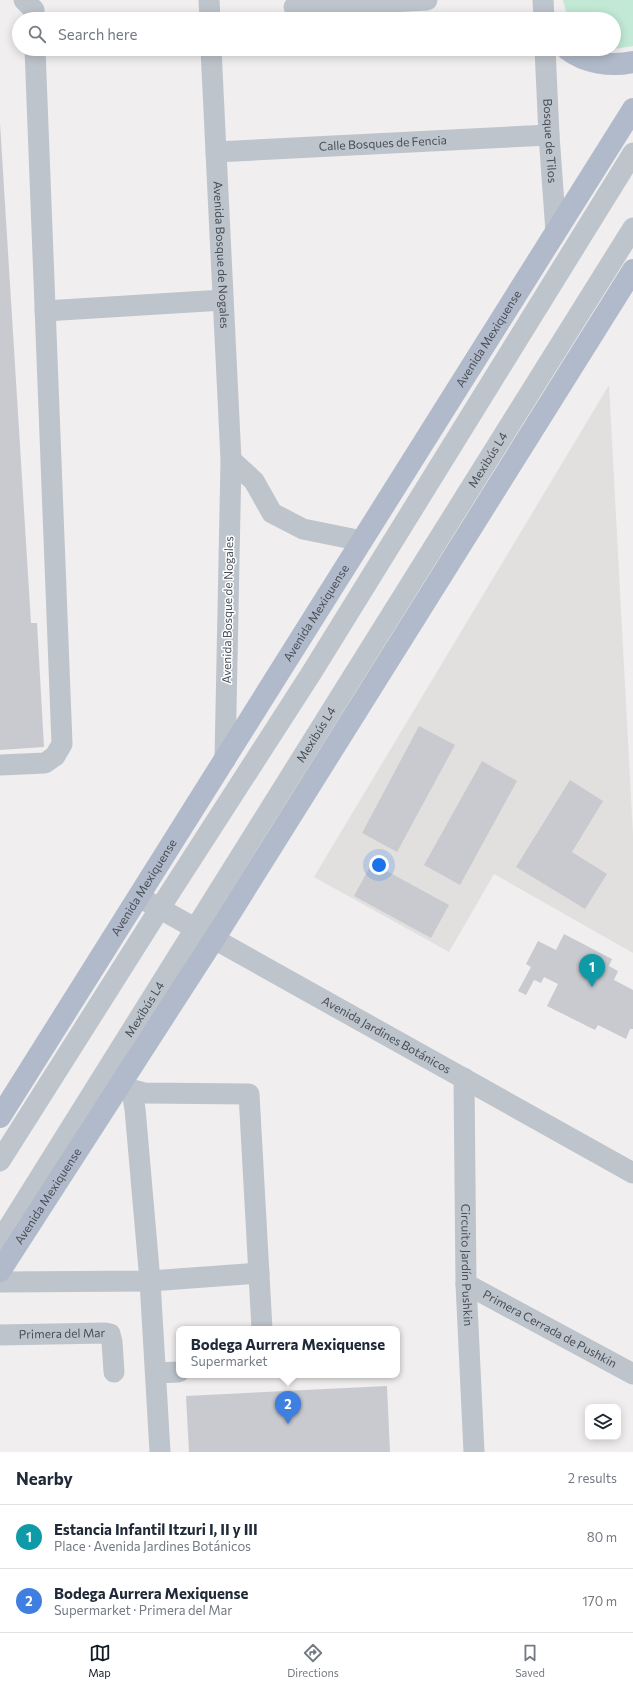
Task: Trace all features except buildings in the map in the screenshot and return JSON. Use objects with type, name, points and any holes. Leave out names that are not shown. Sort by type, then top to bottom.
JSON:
[{"type":"main road","points":[[579,56],[599,64],[620,65],[633,62]]},
{"type":"main road","name":"Avenida Mexiquense","points":[[0,1117],[140,897],[633,109]]},
{"type":"main road","name":"Avenida Mexiquense","points":[[0,1271],[125,1088],[214,938],[633,270]]},
{"type":"street","points":[[24,0],[34,10],[34,12]]},
{"type":"street","points":[[209,0],[210,12]]},
{"type":"street","points":[[294,7],[428,0]]},
{"type":"street","points":[[543,0],[544,12]]},
{"type":"street","points":[[0,765],[45,764],[55,756],[62,744],[35,56]]},
{"type":"street","name":"Avenida Bosque de Nogales","points":[[211,56],[231,460],[225,760]]},
{"type":"street","name":"Bosque de Tilos","points":[[545,56],[556,232]]},
{"type":"street","name":"Calle Bosques de Fencia","points":[[216,152],[549,135]]},
{"type":"street","points":[[0,1161],[312,672],[633,153]]},
{"type":"street","name":"Mexibús L4","points":[[0,1241],[633,228]]},
{"type":"street","points":[[45,311],[223,300]]},
{"type":"street","points":[[231,460],[254,481],[272,513],[303,529],[362,541]]},
{"type":"street","name":"Avenida Jardines Botánicos","points":[[140,897],[633,1173]]},
{"type":"street","name":"Circuito Jardín Pushkin","points":[[464,1078],[466,1284],[474,1452]]},
{"type":"street","points":[[125,1088],[157,1094],[250,1094],[262,1326]]},
{"type":"street","points":[[125,1088],[135,1109],[150,1281],[160,1452]]},
{"type":"street","points":[[0,1282],[150,1281],[259,1273]]},
{"type":"street","name":"Primera Cerrada de Pushkin","points":[[466,1284],[633,1374]]},
{"type":"street","name":"Primera del Mar","points":[[0,1335],[110,1334],[114,1372]]},
{"type":"street","points":[[156,1373],[176,1372]]},
{"type":"shaded area","points":[[609,385],[633,835],[633,953],[494,874],[449,952],[314,877]]},
{"type":"green space","points":[[563,0],[633,0],[633,46],[621,48],[621,12],[566,12]]},
{"type":"place","name":"Estancia Infantil Itzuri I, II y III","points":[[592,987]]},
{"type":"place","name":"Bodega Aurrera Mexiquense","points":[[288,1424]]}]
